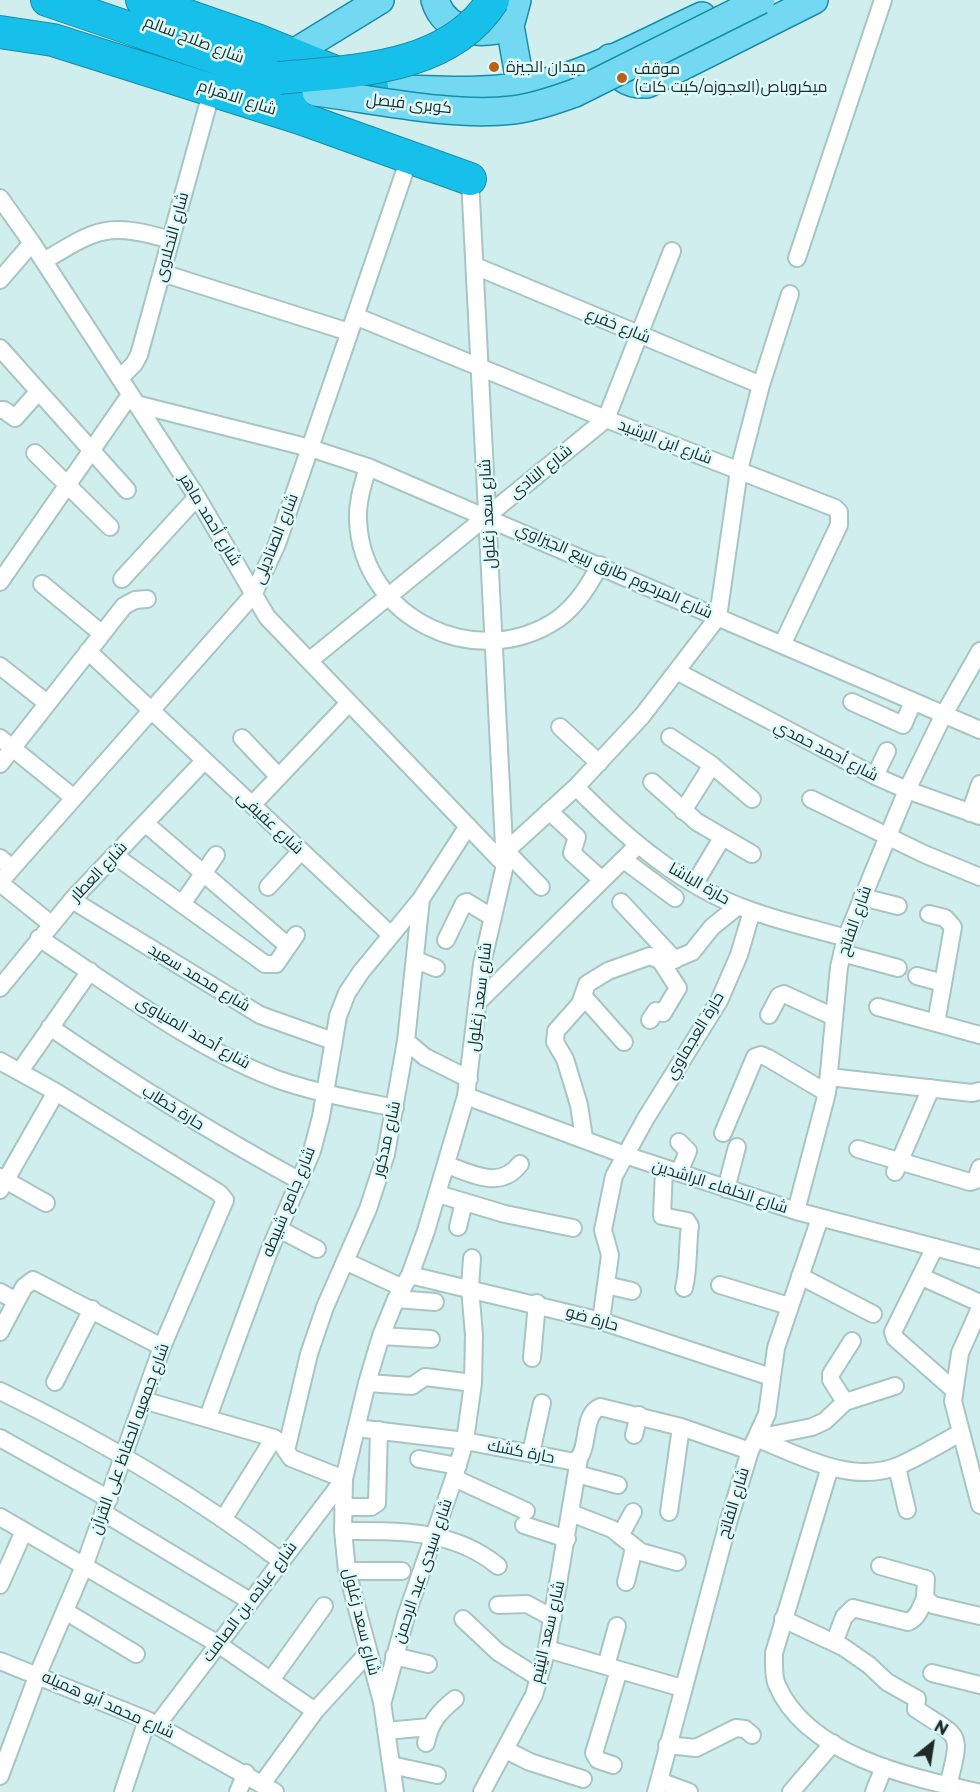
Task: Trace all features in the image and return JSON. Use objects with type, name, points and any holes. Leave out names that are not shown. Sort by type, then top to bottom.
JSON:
[{"type":"highway","name":"كوبرى فيصل","points":[[47,0],[285,66],[313,88]]},
{"type":"highway","name":"شارع صلاح سالم","points":[[76,0],[129,16],[313,88]]},
{"type":"highway","points":[[142,0],[285,66],[372,87]]},
{"type":"highway","points":[[285,66],[363,69],[435,50],[462,35],[477,21],[501,13]]},
{"type":"highway","name":"شارع الاهرام","points":[[0,32],[53,40],[212,90],[410,156],[470,179]]},
{"type":"main road","points":[[285,66],[380,0]]},
{"type":"main road","points":[[435,0],[450,22],[469,32],[490,33],[501,13],[517,0]]},
{"type":"main road","points":[[313,88],[372,87],[478,91],[521,87],[557,79],[610,58],[736,0]]},
{"type":"main road","name":"كوبرى فيصل","points":[[313,88],[428,108],[512,110],[544,104],[575,93],[761,0]]},
{"type":"main road","points":[[610,58],[614,70],[623,79],[635,84],[647,84],[814,0]]},
{"type":"main road","points":[[501,13],[521,87]]},
{"type":"street","points":[[796,258],[883,0]]},
{"type":"street","name":"شارع النحلاوى","points":[[120,378],[134,364],[139,355],[212,90]]},
{"type":"street","name":"شارع الصناديلى","points":[[0,882],[6,863],[74,798],[253,595],[271,559],[410,156]]},
{"type":"street","name":"شارع سعد زغلول","points":[[395,1792],[382,1702],[347,1571],[343,1531],[344,1479],[381,1336],[403,1288],[447,1165],[467,1087],[477,1003],[492,917],[506,858],[470,179]]},
{"type":"street","name":"شارع أحمد ماهر","points":[[1,202],[44,261],[197,497],[267,617],[468,826],[541,887]]},
{"type":"street","points":[[44,261],[72,243],[115,228],[135,230],[171,240]]},
{"type":"street","points":[[0,280],[32,243]]},
{"type":"street","name":"شارع النادى","points":[[309,661],[606,419],[672,251]]},
{"type":"street","name":"شارع خفرع","points":[[475,266],[761,385]]},
{"type":"street","name":"شارع ابن الرشيد","points":[[162,273],[352,324],[479,368],[835,508],[841,518],[782,645]]},
{"type":"street","points":[[506,858],[549,811],[599,763],[678,672],[718,617],[739,470],[761,385],[790,294]]},
{"type":"street","points":[[0,348],[127,490]]},
{"type":"street","points":[[0,410],[4,410],[15,418],[38,392]]},
{"type":"street","points":[[0,582],[91,452],[133,400]]},
{"type":"street","name":"شارع المرحوم طارق ربيع الجيزاوي","points":[[133,400],[368,466],[488,516],[943,716],[980,730]]},
{"type":"street","points":[[35,453],[110,526]]},
{"type":"street","points":[[368,466],[360,493],[358,520],[362,547],[372,573],[387,596],[409,617],[435,632],[465,640],[495,642],[528,634],[558,618],[583,595],[600,565]]},
{"type":"street","points":[[122,579],[197,497]]},
{"type":"street","points":[[42,584],[101,633]]},
{"type":"street","points":[[0,764],[6,743],[47,703],[124,606],[147,599]]},
{"type":"street","name":"شارع عفيفى","points":[[88,651],[391,935]]},
{"type":"street","name":"شارع الفاتح","points":[[796,1211],[828,1085],[844,945],[907,790],[943,716],[980,651]]},
{"type":"street","points":[[0,666],[47,703]]},
{"type":"street","name":"شارع أحمد حمدي","points":[[678,672],[875,776],[975,814]]},
{"type":"street","points":[[852,702],[903,725],[913,702]]},
{"type":"street","points":[[252,805],[350,704]]},
{"type":"street","points":[[560,728],[599,763]]},
{"type":"street","points":[[670,736],[712,765],[752,799]]},
{"type":"street","points":[[242,738],[279,777]]},
{"type":"street","points":[[6,743],[74,798]]},
{"type":"street","points":[[875,776],[887,752]]},
{"type":"street","name":"شارع العطار","points":[[0,988],[72,900],[204,761]]},
{"type":"street","points":[[683,811],[712,765]]},
{"type":"street","points":[[652,782],[683,811],[722,838],[752,854]]},
{"type":"street","points":[[975,814],[980,784]]},
{"type":"street","name":"حارة الباشا","points":[[576,787],[638,845],[695,883],[745,908],[898,968]]},
{"type":"street","points":[[812,799],[980,878]]},
{"type":"street","points":[[549,811],[577,837],[572,853],[603,880]]},
{"type":"street","points":[[114,855],[269,966],[276,964],[292,941],[203,873],[145,823]]},
{"type":"street","name":"شارع مدكور","points":[[285,1451],[309,1354],[368,1209],[386,1154],[406,1041],[421,898],[468,826]]},
{"type":"street","points":[[695,883],[722,838]]},
{"type":"street","points":[[477,1003],[638,845]]},
{"type":"street","points":[[268,887],[301,851]]},
{"type":"street","points":[[182,904],[216,855]]},
{"type":"street","points":[[624,860],[675,898]]},
{"type":"street","points":[[0,882],[51,924]]},
{"type":"street","points":[[862,897],[898,906]]},
{"type":"street","name":"شارع جامع شبيطه","points":[[208,1417],[279,1229],[312,1151],[325,1094],[333,1041],[347,993],[421,898]]},
{"type":"street","name":"شارع محمد سعيد","points":[[72,900],[260,1015],[333,1041]]},
{"type":"street","points":[[446,940],[464,903],[467,902],[492,917]]},
{"type":"street","points":[[621,902],[668,961],[678,988],[663,1013],[656,1011],[650,1020]]},
{"type":"street","points":[[584,1138],[579,1105],[554,1036],[584,997],[587,984],[608,971],[650,956],[668,961],[692,952],[712,927],[745,908]]},
{"type":"street","name":"حارة العجماوي","points":[[601,1321],[610,1250],[603,1230],[614,1176],[719,1001],[739,955],[745,908]]},
{"type":"street","points":[[929,914],[945,918],[953,927],[948,989],[936,1023]]},
{"type":"street","name":"شارع أحمد المنياوى","points":[[39,938],[233,1059],[278,1079],[325,1094],[395,1108]]},
{"type":"street","points":[[416,960],[436,968]]},
{"type":"street","points":[[20,1071],[90,971]]},
{"type":"street","points":[[917,976],[948,989]]},
{"type":"street","points":[[769,1015],[779,996],[784,994],[834,1017]]},
{"type":"street","points":[[584,997],[624,1042]]},
{"type":"street","points":[[878,1006],[980,1035]]},
{"type":"street","name":"حارة خطاب","points":[[50,1027],[140,1089],[300,1181]]},
{"type":"street","name":"شارع الخلفاء الراشدين","points":[[406,1041],[467,1087],[625,1155],[820,1218],[980,1258]]},
{"type":"street","points":[[723,1133],[755,1057],[761,1055],[828,1085],[931,1088],[972,1093],[980,1091]]},
{"type":"street","points":[[0,1061],[56,1092],[2,1182],[46,1203]]},
{"type":"street","points":[[898,1167],[931,1088]]},
{"type":"street","name":"شارع جمعيه الحفاظ على القرآن","points":[[0,1776],[38,1674],[85,1564],[162,1347],[225,1205],[225,1200],[219,1192],[56,1092]]},
{"type":"street","points":[[679,1142],[688,1151],[672,1171],[662,1216],[687,1221],[690,1226],[686,1261],[689,1269],[684,1288]]},
{"type":"street","points":[[726,1189],[737,1147]]},
{"type":"street","points":[[858,1149],[898,1167],[978,1182]]},
{"type":"street","points":[[447,1165],[489,1179],[501,1180],[512,1174],[520,1164]]},
{"type":"street","points":[[438,1194],[516,1216],[573,1228]]},
{"type":"street","points":[[458,1227],[464,1202]]},
{"type":"street","name":"شارع الفاتح","points":[[658,1786],[682,1688],[753,1445],[766,1414],[776,1348],[820,1218]]},
{"type":"street","points":[[279,1229],[317,1249]]},
{"type":"street","points":[[935,1247],[922,1277],[892,1332],[895,1338],[954,1390]]},
{"type":"street","name":"شارع سيدى عبد الرحمن","points":[[382,1702],[394,1656],[465,1441],[473,1383],[474,1335],[470,1288],[472,1258]]},
{"type":"street","points":[[345,1261],[435,1302]]},
{"type":"street","points":[[800,1276],[873,1314]]},
{"type":"street","points":[[922,1277],[980,1303]]},
{"type":"street","points":[[0,1332],[27,1282],[33,1280],[162,1347]]},
{"type":"street","points":[[720,1284],[789,1306]]},
{"type":"street","points":[[606,1285],[632,1291]]},
{"type":"street","name":"حارة ضو","points":[[403,1288],[470,1288],[537,1304],[601,1321],[771,1377]]},
{"type":"street","points":[[0,1292],[16,1301]]},
{"type":"street","points":[[532,1358],[537,1304]]},
{"type":"street","points":[[980,1308],[960,1353],[953,1401],[980,1505]]},
{"type":"street","points":[[55,1382],[92,1310]]},
{"type":"street","points":[[381,1336],[431,1339]]},
{"type":"street","points":[[845,1402],[831,1380],[831,1374],[852,1341]]},
{"type":"street","points":[[367,1383],[397,1392],[415,1385],[425,1377],[473,1383]]},
{"type":"street","points":[[753,1445],[812,1427],[825,1421],[845,1402],[895,1386]]},
{"type":"street","points":[[0,1391],[124,1456],[224,1518],[281,1561]]},
{"type":"street","points":[[144,1400],[274,1438],[281,1443],[291,1458],[344,1479]]},
{"type":"street","points":[[531,1453],[542,1403]]},
{"type":"street","name":"حارة كشك","points":[[578,1467],[595,1409],[600,1407],[639,1415],[830,1467],[862,1473],[897,1467],[960,1433]]},
{"type":"street","points":[[634,1436],[639,1415]]},
{"type":"street","points":[[669,1512],[681,1427]]},
{"type":"street","name":"حارة كشك","points":[[356,1428],[465,1441],[531,1453],[571,1462],[618,1485]]},
{"type":"street","points":[[343,1507],[371,1507],[377,1503],[379,1430]]},
{"type":"street","points":[[0,1438],[250,1601]]},
{"type":"street","points":[[224,1518],[274,1438]]},
{"type":"street","points":[[973,1471],[980,1453]]},
{"type":"street","points":[[419,1459],[456,1472],[525,1518],[567,1539]]},
{"type":"street","name":"شارع سعد اليتيم","points":[[484,1791],[534,1695],[553,1618],[578,1467]]},
{"type":"street","points":[[830,1467],[774,1653],[776,1682],[794,1715],[832,1743],[884,1767],[952,1788],[977,1792]]},
{"type":"street","points":[[897,1467],[907,1510]]},
{"type":"street","name":"شارع عباده بن الصامت","points":[[123,1792],[152,1722],[218,1644],[344,1479]]},
{"type":"street","points":[[621,1534],[633,1512]]},
{"type":"street","points":[[571,1514],[621,1534],[634,1548],[677,1562]]},
{"type":"street","points":[[0,1517],[85,1564],[218,1644],[315,1711]]},
{"type":"street","points":[[0,1585],[24,1531]]},
{"type":"street","points":[[343,1531],[388,1531],[457,1541],[479,1551],[498,1566]]},
{"type":"street","points":[[626,1582],[634,1548]]},
{"type":"street","points":[[834,1643],[844,1617],[853,1608],[909,1622],[914,1620],[920,1610],[925,1598],[926,1579],[880,1566]]},
{"type":"street","points":[[347,1571],[402,1571]]},
{"type":"street","points":[[925,1598],[933,1605],[980,1616]]},
{"type":"street","points":[[498,1605],[527,1604],[553,1618]]},
{"type":"street","points":[[271,1680],[324,1606]]},
{"type":"street","points":[[65,1611],[136,1654]]},
{"type":"street","points":[[783,1618],[834,1643],[869,1665],[887,1682],[917,1699],[915,1709],[954,1735],[958,1747],[952,1788]]},
{"type":"street","points":[[463,1619],[498,1652],[538,1678]]},
{"type":"street","points":[[613,1765],[598,1760],[594,1753],[613,1668],[617,1626]]},
{"type":"street","points":[[547,1649],[682,1688]]},
{"type":"street","points":[[269,1788],[315,1711],[368,1653]]},
{"type":"street","points":[[394,1656],[429,1664]]},
{"type":"street","name":"شارع محمد أبو هميله","points":[[0,1661],[38,1674],[152,1722],[269,1788]]},
{"type":"street","points":[[932,1672],[980,1685]]},
{"type":"street","points":[[386,1731],[427,1735],[440,1711],[455,1699]]},
{"type":"street","points":[[667,1745],[696,1749],[736,1728],[745,1729],[752,1735]]},
{"type":"street","points":[[791,1792],[832,1743]]},
{"type":"street","points":[[506,1749],[548,1769],[583,1779]]},
{"type":"street","points":[[391,1765],[437,1775]]},
{"type":"street","points":[[874,1792],[884,1767]]},
{"type":"street","points":[[238,1792],[246,1773]]},
{"type":"street","points":[[658,1786],[689,1792]]},
{"type":"place","name":"ميدان الجيزة","points":[[494,67]]},
{"type":"place","name":"موقف ميكروباص(العجوزه/كيت كات)","points":[[622,78]]}]
